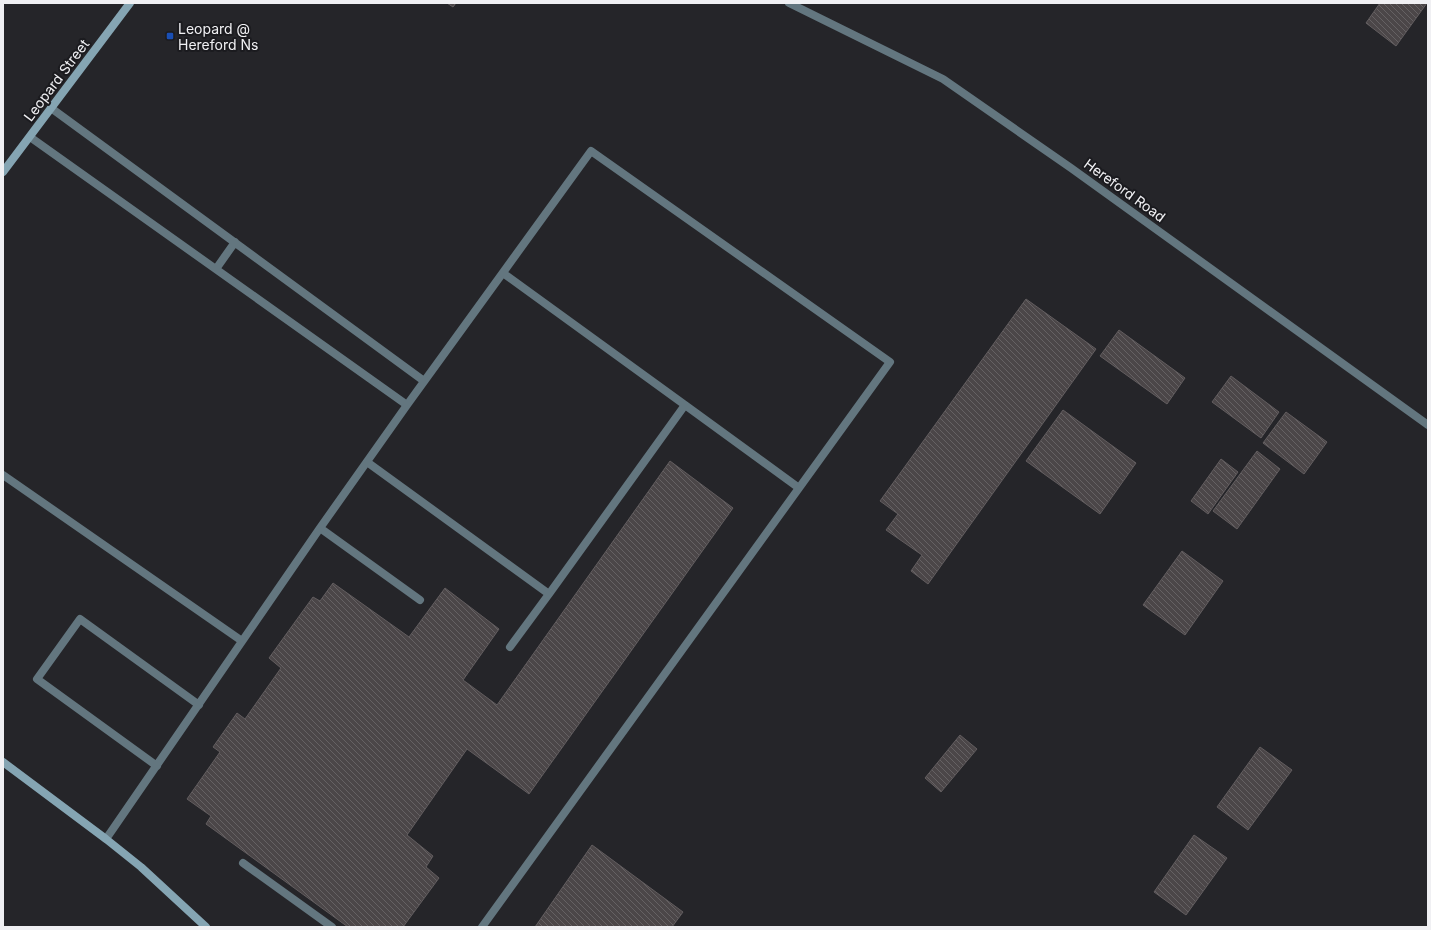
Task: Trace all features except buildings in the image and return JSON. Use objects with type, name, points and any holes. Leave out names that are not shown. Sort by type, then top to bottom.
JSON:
[{"type":"main road","name":"Leopard Street","points":[[3,172],[130,3]]},
{"type":"main road","points":[[3,762],[141,867],[206,927]]},
{"type":"street","name":"Hereford Road","points":[[790,3],[943,79],[1072,168],[1428,425]]},
{"type":"street","points":[[51,108],[424,381]]},
{"type":"street","points":[[30,137],[407,405]]},
{"type":"street","points":[[106,839],[320,528],[424,381],[591,151],[890,362],[482,927]]},
{"type":"street","points":[[216,269],[235,242]]},
{"type":"street","points":[[503,273],[799,488]]},
{"type":"street","points":[[510,647],[685,405]]},
{"type":"street","points":[[367,462],[549,594]]},
{"type":"street","points":[[3,475],[242,641]]},
{"type":"street","points":[[320,528],[420,600]]},
{"type":"street","points":[[157,766],[36,679],[80,619],[199,705]]},
{"type":"street","points":[[243,863],[332,927]]},
{"type":"place","name":"Leopard @ Hereford Ns","points":[[170,36]]}]
